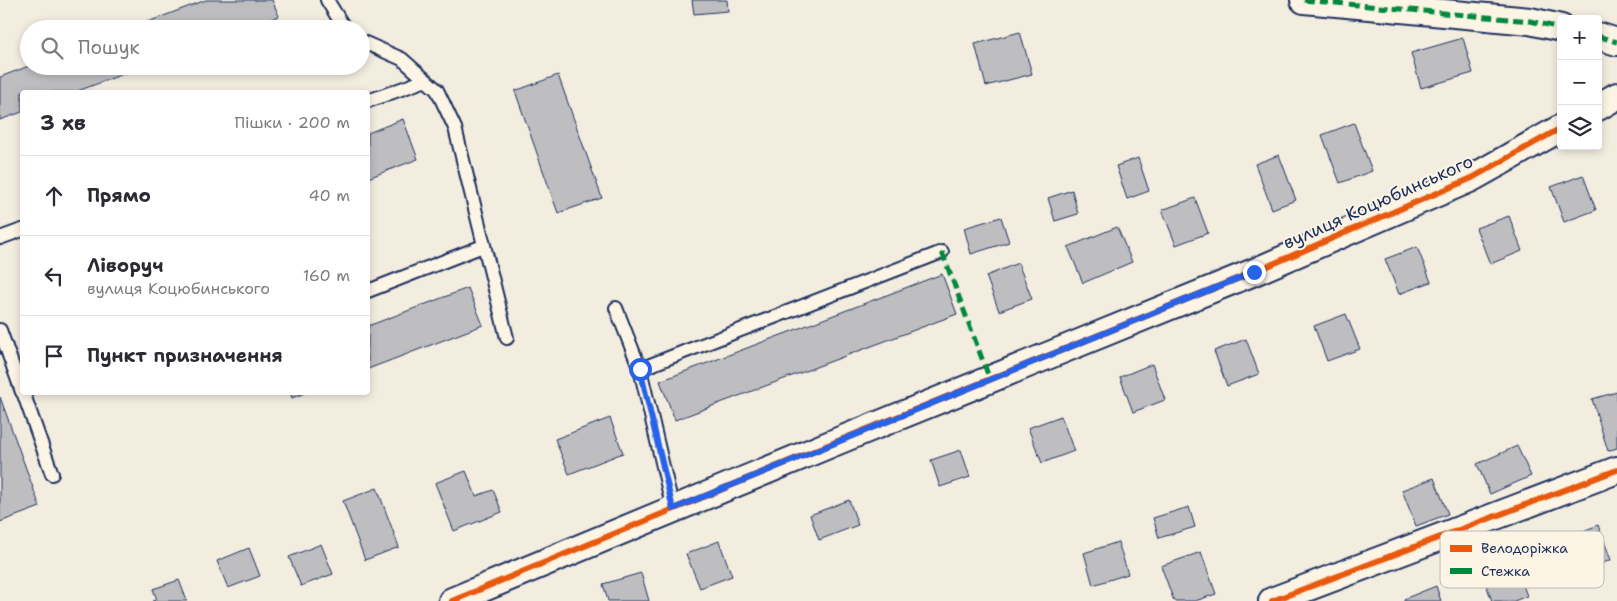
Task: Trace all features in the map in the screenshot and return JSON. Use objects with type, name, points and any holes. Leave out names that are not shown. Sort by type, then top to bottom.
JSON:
[{"type":"street","points":[[1304,0],[1530,21],[1557,27]]},
{"type":"street","points":[[1602,37],[1617,42]]},
{"type":"street","points":[[1601,105],[1617,96]]},
{"type":"street","name":"вулиця Коцюбинського","points":[[452,601],[1263,268],[1472,178],[1557,130]]},
{"type":"street","points":[[1459,531],[1617,470]]},
{"type":"street","points":[[1282,599],[1440,538]]},
{"type":"lane","points":[[328,0],[340,20]]},
{"type":"lane","points":[[370,45],[402,59],[437,90],[455,128],[507,338]]},
{"type":"lane","points":[[370,100],[426,80]]},
{"type":"lane","points":[[0,238],[20,231]]},
{"type":"lane","points":[[370,290],[483,246]]},
{"type":"lane","points":[[640,369],[942,252]]},
{"type":"lane","points":[[616,308],[640,369],[673,509]]},
{"type":"lane","points":[[0,330],[20,384]]},
{"type":"lane","points":[[24,395],[52,474]]},
{"type":"building","points":[[206,0],[272,0],[279,16],[269,20],[153,20]]},
{"type":"building","points":[[692,0],[727,0],[728,11],[694,14]]},
{"type":"building","points":[[1020,32],[1032,74],[986,86],[975,44]]},
{"type":"building","points":[[1463,38],[1473,73],[1421,88],[1411,53]]},
{"type":"building","points":[[20,69],[20,75],[121,75],[80,90],[20,90],[20,113],[0,120],[0,77]]},
{"type":"building","points":[[558,75],[602,198],[558,213],[515,91]]},
{"type":"building","points":[[403,119],[418,159],[370,177],[370,132]]},
{"type":"building","points":[[1354,123],[1372,171],[1340,183],[1322,135]]},
{"type":"building","points":[[1279,155],[1296,200],[1272,209],[1255,164]]},
{"type":"building","points":[[1138,158],[1149,191],[1127,199],[1116,166]]},
{"type":"building","points":[[1583,175],[1596,210],[1564,222],[1551,187]]},
{"type":"building","points":[[1072,190],[1078,214],[1055,221],[1048,198]]},
{"type":"building","points":[[1195,198],[1208,233],[1176,245],[1162,210]]},
{"type":"building","points":[[1509,216],[1522,251],[1490,264],[1476,228]]},
{"type":"building","points":[[1001,217],[1009,242],[971,254],[964,228]]},
{"type":"building","points":[[1117,227],[1132,262],[1083,283],[1068,247]]},
{"type":"building","points":[[1417,247],[1431,282],[1399,294],[1385,259]]},
{"type":"building","points":[[1018,263],[1032,299],[999,311],[986,276]]},
{"type":"building","points":[[942,274],[957,314],[675,420],[660,381]]},
{"type":"building","points":[[468,288],[483,325],[370,368],[370,325]]},
{"type":"building","points":[[1346,314],[1360,349],[1327,361],[1314,326]]},
{"type":"building","points":[[1246,339],[1259,374],[1227,386],[1214,351]]},
{"type":"building","points":[[1152,364],[1165,400],[1133,412],[1120,377]]},
{"type":"building","points":[[1617,392],[1617,448],[1608,451],[1592,399]]},
{"type":"building","points":[[0,397],[40,507],[0,522]]},
{"type":"building","points":[[1061,416],[1074,451],[1042,463],[1028,428]]},
{"type":"building","points":[[610,418],[623,453],[569,474],[555,439]]},
{"type":"building","points":[[1517,446],[1531,476],[1490,494],[1477,464]]},
{"type":"building","points":[[961,450],[970,477],[940,487],[931,460]]},
{"type":"building","points":[[466,471],[476,496],[493,490],[502,512],[454,531],[435,483]]},
{"type":"building","points":[[1434,478],[1448,514],[1416,526],[1402,490]]},
{"type":"building","points":[[377,488],[399,547],[365,560],[343,501]]},
{"type":"building","points":[[849,500],[858,525],[819,540],[810,515]]},
{"type":"building","points":[[1189,507],[1195,527],[1159,538],[1153,518]]},
{"type":"building","points":[[1598,525],[1600,531],[1583,531]]},
{"type":"building","points":[[719,541],[732,576],[700,588],[686,554]]},
{"type":"building","points":[[1604,541],[1611,560],[1604,563]]},
{"type":"building","points":[[1118,542],[1128,574],[1093,585],[1084,553]]},
{"type":"building","points":[[321,544],[333,574],[301,586],[289,557]]},
{"type":"building","points":[[249,548],[260,576],[228,588],[217,561]]},
{"type":"building","points":[[1201,552],[1216,594],[1195,601],[1174,601],[1161,566]]},
{"type":"building","points":[[641,573],[649,601],[608,601],[603,584]]},
{"type":"building","points":[[179,580],[187,601],[153,601],[157,600],[153,589]]},
{"type":"building","points":[[1436,586],[1441,601],[1404,601],[1404,599]]},
{"type":"building","points":[[1487,588],[1524,588],[1527,596],[1514,601],[1492,601]]},
{"type":"marked path","points":[[1304,0],[1530,21],[1557,27]]},
{"type":"marked path","points":[[1602,37],[1617,42]]},
{"type":"marked path","points":[[942,252],[990,380]]},
{"type":"cycle path","points":[[452,601],[838,441],[1254,272],[1472,178],[1557,130]]},
{"type":"cycle path","points":[[1456,531],[1617,470]]},
{"type":"cycle path","points":[[1272,601],[1440,537]]},
{"type":"route","points":[[640,369],[673,509],[1254,272]]}]
